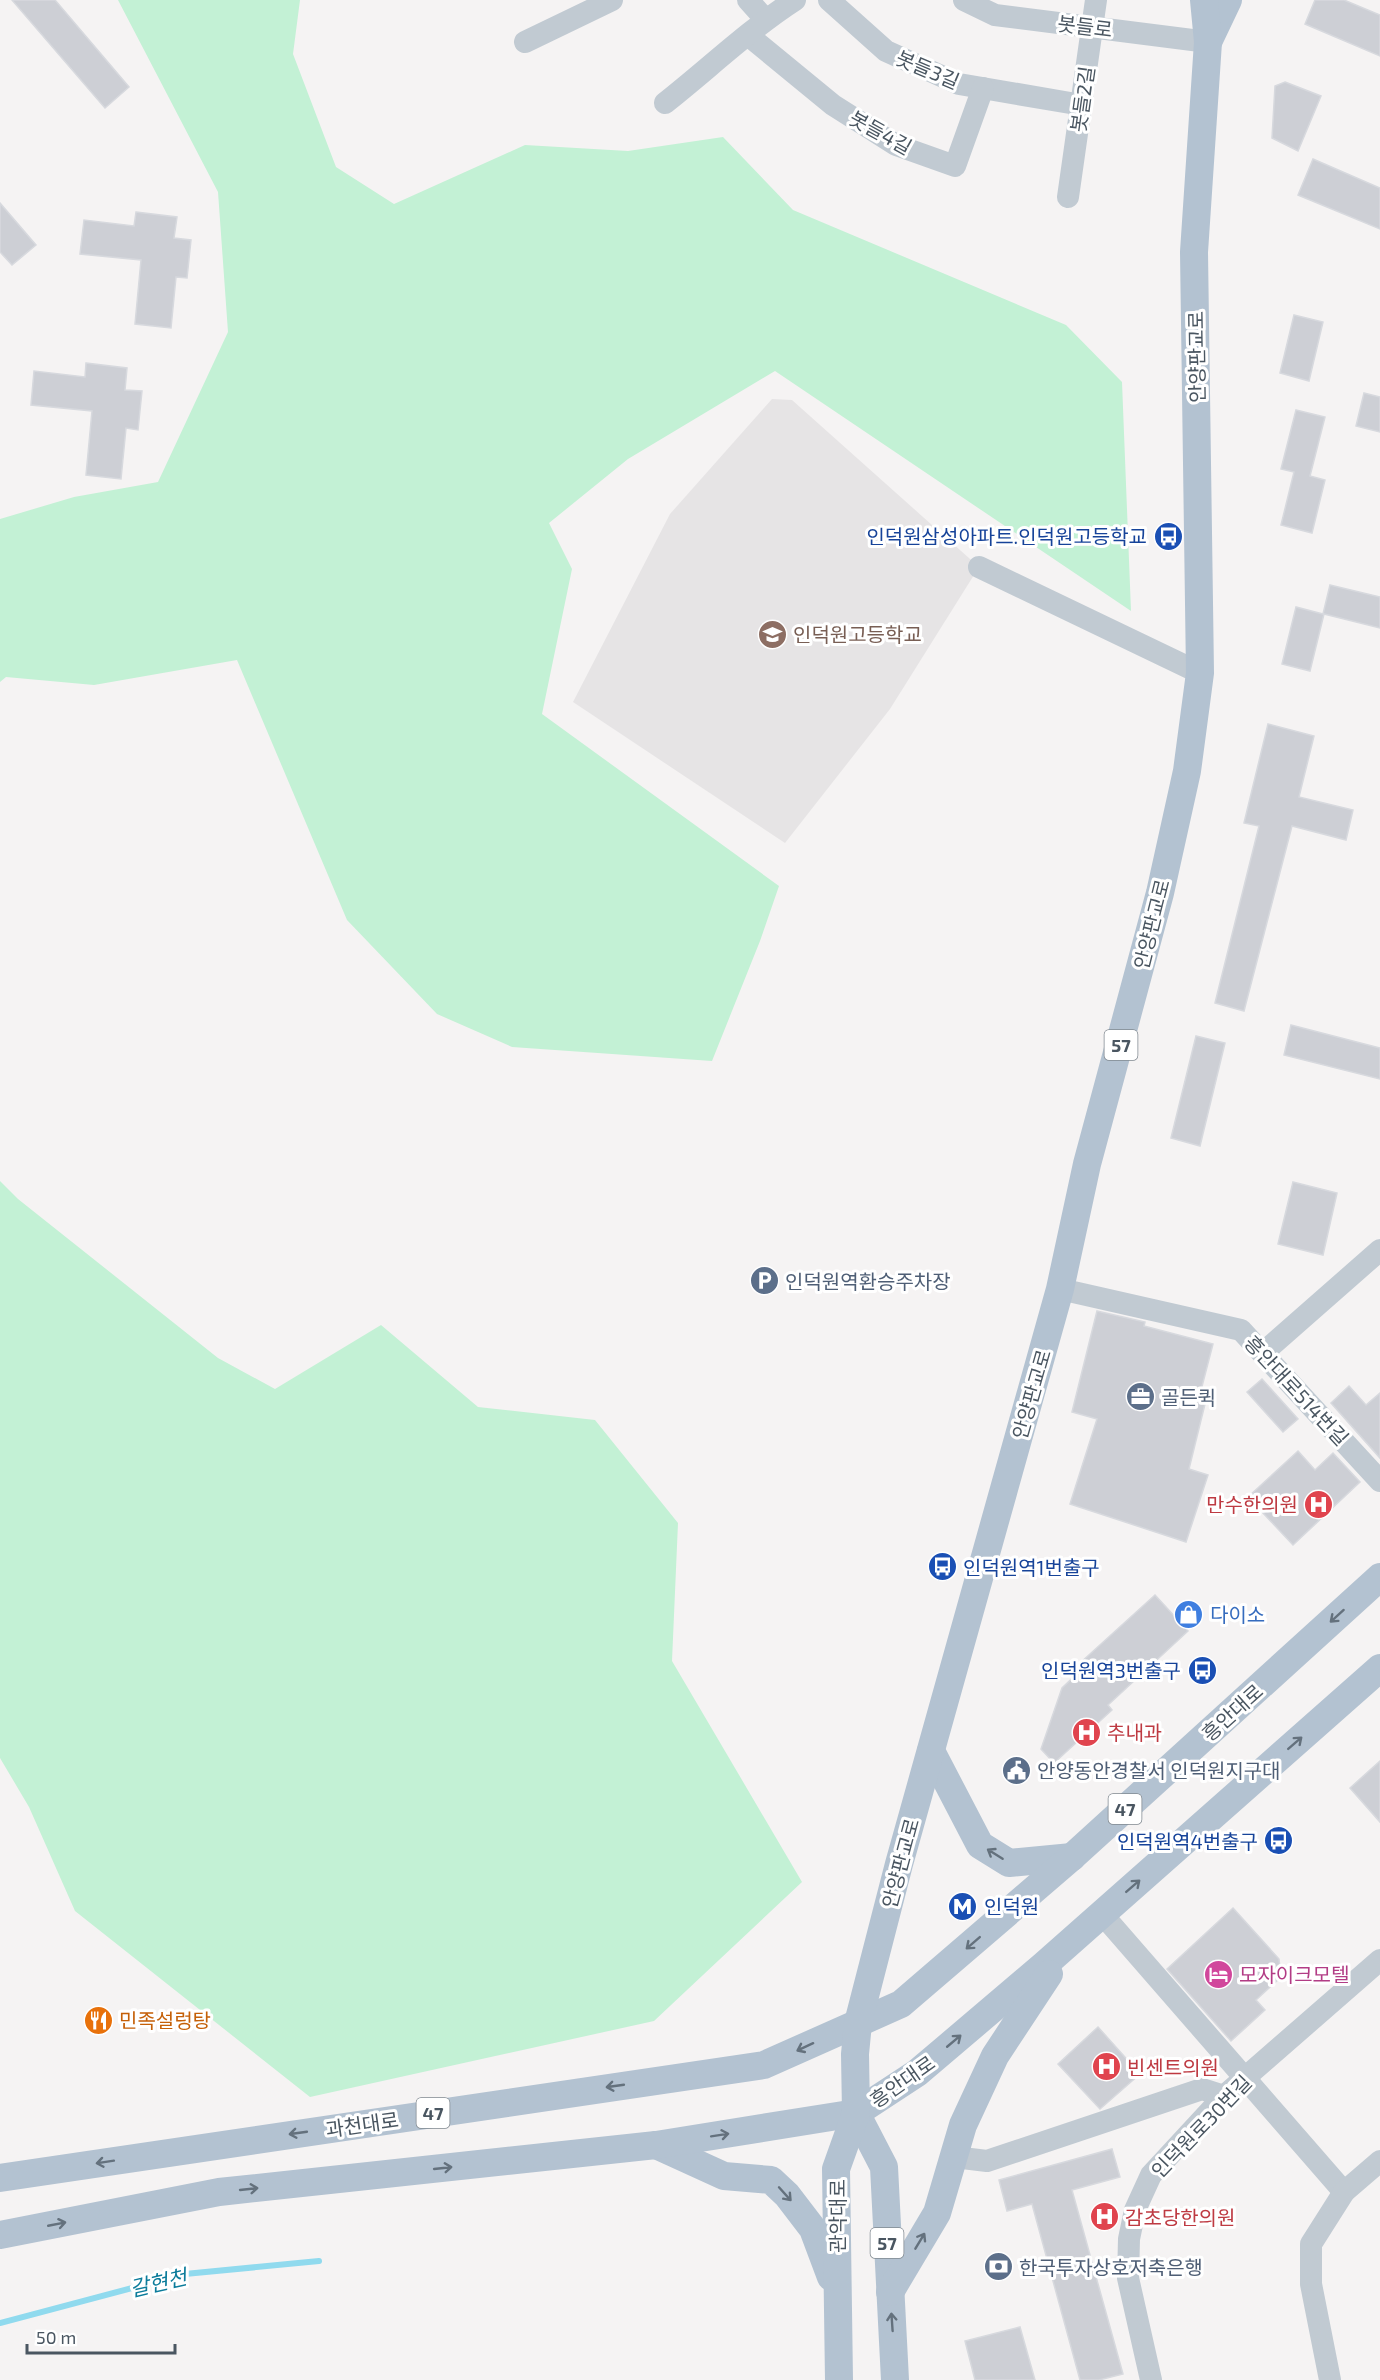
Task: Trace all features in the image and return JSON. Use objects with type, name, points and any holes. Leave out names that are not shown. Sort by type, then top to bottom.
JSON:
[{"type":"main road","name":"안양판교로","points":[[856,2113],[855,2054],[858,2023],[1060,1288],[1087,1164],[1160,893],[1187,771],[1200,673],[1194,252],[1209,42],[1204,0]]},
{"type":"main road","name":"안양판교로","points":[[1209,42],[1228,0]]},
{"type":"main road","name":"흥안대로","points":[[858,2023],[901,2004],[1072,1857],[1380,1577]]},
{"type":"main road","name":"흥안대로","points":[[856,2113],[917,2073],[1102,1914],[1380,1668]]},
{"type":"main road","points":[[931,1751],[980,1845],[1009,1863],[1072,1857]]},
{"type":"main road","points":[[890,2292],[937,2213],[963,2126],[994,2056],[1068,1943]]},
{"type":"main road","name":"과천대로","points":[[0,2178],[764,2066],[858,2023]]},
{"type":"main road","points":[[0,2235],[219,2192],[656,2145],[856,2113]]},
{"type":"main road","name":"57","points":[[856,2113],[884,2167],[895,2380]]},
{"type":"main road","name":"관악대로","points":[[838,2380],[837,2169],[856,2113]]},
{"type":"main road","points":[[656,2145],[724,2176],[771,2180],[787,2195],[813,2229],[838,2294]]},
{"type":"street","points":[[525,42],[612,0]]},
{"type":"street","name":"봇들4길","points":[[748,0],[757,27],[833,105],[887,139],[955,166],[982,88]]},
{"type":"street","points":[[665,103],[757,27],[795,0]]},
{"type":"street","name":"봇들3길","points":[[829,0],[886,51],[959,84],[1082,105]]},
{"type":"street","name":"봇들로","points":[[964,0],[995,15],[1209,42]]},
{"type":"street","name":"봇들2길","points":[[1068,197],[1096,0]]},
{"type":"street","points":[[979,567],[1200,673]]},
{"type":"street","points":[[1264,1352],[1380,1250]]},
{"type":"street","name":"흥안대로514번길","points":[[1060,1288],[1241,1330],[1264,1352],[1380,1481]]},
{"type":"street","points":[[1102,1914],[1344,2192]]},
{"type":"street","name":"인덕원로30번길","points":[[1151,2380],[1128,2278],[1130,2239],[1136,2210],[1150,2175],[1224,2096],[1380,1960]]},
{"type":"street","points":[[954,2157],[987,2161],[1202,2089],[1224,2096]]},
{"type":"street","points":[[1330,2380],[1311,2284],[1311,2244],[1344,2192],[1380,2161]]},
{"type":"shaded area","name":"인덕원고등학교","points":[[772,399],[792,400],[979,567],[890,709],[785,843],[573,702],[670,514]]},
{"type":"green space","points":[[118,0],[300,0],[293,54],[336,167],[394,204],[525,145],[628,151],[723,137],[793,210],[1066,325],[1122,382],[1131,611],[775,371],[628,459],[549,523],[572,569],[542,714],[779,886],[760,941],[712,1061],[512,1047],[437,1014],[347,920],[237,660],[94,685],[6,677],[0,682],[0,519],[74,497],[158,482],[228,332],[218,192]]},
{"type":"green space","points":[[0,1181],[18,1199],[218,1358],[275,1389],[381,1325],[478,1407],[595,1420],[678,1523],[672,1661],[802,1882],[654,2021],[310,2097],[75,1911],[29,1807],[0,1758]]},
{"type":"building","points":[[12,0],[55,0],[129,87],[105,108]]},
{"type":"building","points":[[1315,0],[1344,0],[1380,15],[1380,56],[1305,24]]},
{"type":"building","points":[[1285,82],[1321,96],[1298,151],[1272,138],[1275,86]]},
{"type":"building","points":[[1313,159],[1380,188],[1380,229],[1298,195]]},
{"type":"building","points":[[0,203],[36,245],[12,265],[0,252]]},
{"type":"building","points":[[136,212],[177,217],[174,238],[191,240],[187,278],[176,277],[171,328],[135,324],[141,260],[80,254],[84,220],[134,226]]},
{"type":"building","points":[[1294,315],[1323,322],[1309,381],[1280,373]]},
{"type":"building","points":[[86,363],[127,368],[125,390],[142,391],[138,430],[126,428],[121,479],[86,475],[92,411],[31,405],[34,371],[85,377]]},
{"type":"building","points":[[1364,393],[1380,397],[1380,432],[1356,426]]},
{"type":"building","points":[[1296,410],[1325,417],[1310,476],[1325,480],[1312,533],[1281,525],[1294,472],[1281,469]]},
{"type":"building","points":[[1330,585],[1380,597],[1380,628],[1324,614],[1310,671],[1282,664],[1296,607],[1323,614]]},
{"type":"building","points":[[1268,724],[1314,736],[1299,797],[1353,810],[1346,840],[1292,826],[1244,1011],[1215,1003],[1259,826],[1244,823]]},
{"type":"building","points":[[1291,1025],[1380,1048],[1380,1079],[1284,1055]]},
{"type":"building","points":[[1196,1036],[1225,1043],[1200,1146],[1171,1138]]},
{"type":"building","points":[[1293,1182],[1337,1193],[1323,1255],[1278,1244]]},
{"type":"building","points":[[1097,1311],[1145,1322],[1144,1326],[1213,1344],[1199,1398],[1206,1400],[1189,1469],[1208,1475],[1186,1542],[1070,1504],[1097,1419],[1072,1412]]},
{"type":"building","points":[[1262,1379],[1298,1419],[1283,1432],[1247,1392]]},
{"type":"building","points":[[1349,1386],[1366,1405],[1380,1393],[1380,1458],[1331,1403]]},
{"type":"building","points":[[1298,1451],[1315,1470],[1333,1453],[1360,1482],[1293,1545],[1248,1497]]},
{"type":"building","points":[[1155,1595],[1188,1631],[1108,1705],[1112,1710],[1054,1763],[1041,1749],[1062,1688],[1083,1668],[1079,1664]]},
{"type":"building","points":[[1380,1761],[1380,1822],[1350,1788]]},
{"type":"building","points":[[1233,1908],[1279,1959],[1281,1977],[1256,2000],[1265,2010],[1231,2041],[1167,1969]]},
{"type":"building","points":[[1098,2027],[1140,2074],[1100,2109],[1058,2064]]},
{"type":"building","points":[[1112,2149],[1120,2177],[1072,2190],[1123,2374],[1099,2380],[1080,2380],[1032,2204],[1007,2211],[999,2180]]},
{"type":"building","points":[[1020,2327],[1035,2380],[975,2380],[965,2341]]},
{"type":"waterway","name":"갈현천","points":[[0,2323],[185,2274],[319,2261]]},
{"type":"place","name":"인덕원삼성아파트.인덕원고등학교","points":[[1168,536]]},
{"type":"place","name":"인덕원고등학교","points":[[772,634]]},
{"type":"place","name":"인덕원역환승주차장","points":[[764,1281]]},
{"type":"place","name":"골든퀵","points":[[1140,1397]]},
{"type":"place","name":"만수한의원","points":[[1319,1504]]},
{"type":"place","name":"인덕원역1번출구","points":[[942,1567]]},
{"type":"place","name":"다이소","points":[[1189,1614]]},
{"type":"place","name":"인덕원역3번출구","points":[[1202,1670]]},
{"type":"place","name":"추내과","points":[[1086,1732]]},
{"type":"place","name":"안양동안경찰서 인덕원지구대","points":[[1016,1770]]},
{"type":"place","name":"인덕원역4번출구","points":[[1279,1841]]},
{"type":"place","name":"인덕원","points":[[963,1906]]},
{"type":"place","name":"모자이크모텔","points":[[1218,1974]]},
{"type":"place","name":"민족설렁탕","points":[[98,2020]]},
{"type":"place","name":"빈센트의원","points":[[1106,2067]]},
{"type":"place","name":"감초당한의원","points":[[1104,2217]]},
{"type":"place","name":"한국투자상호저축은행","points":[[998,2267]]}]
